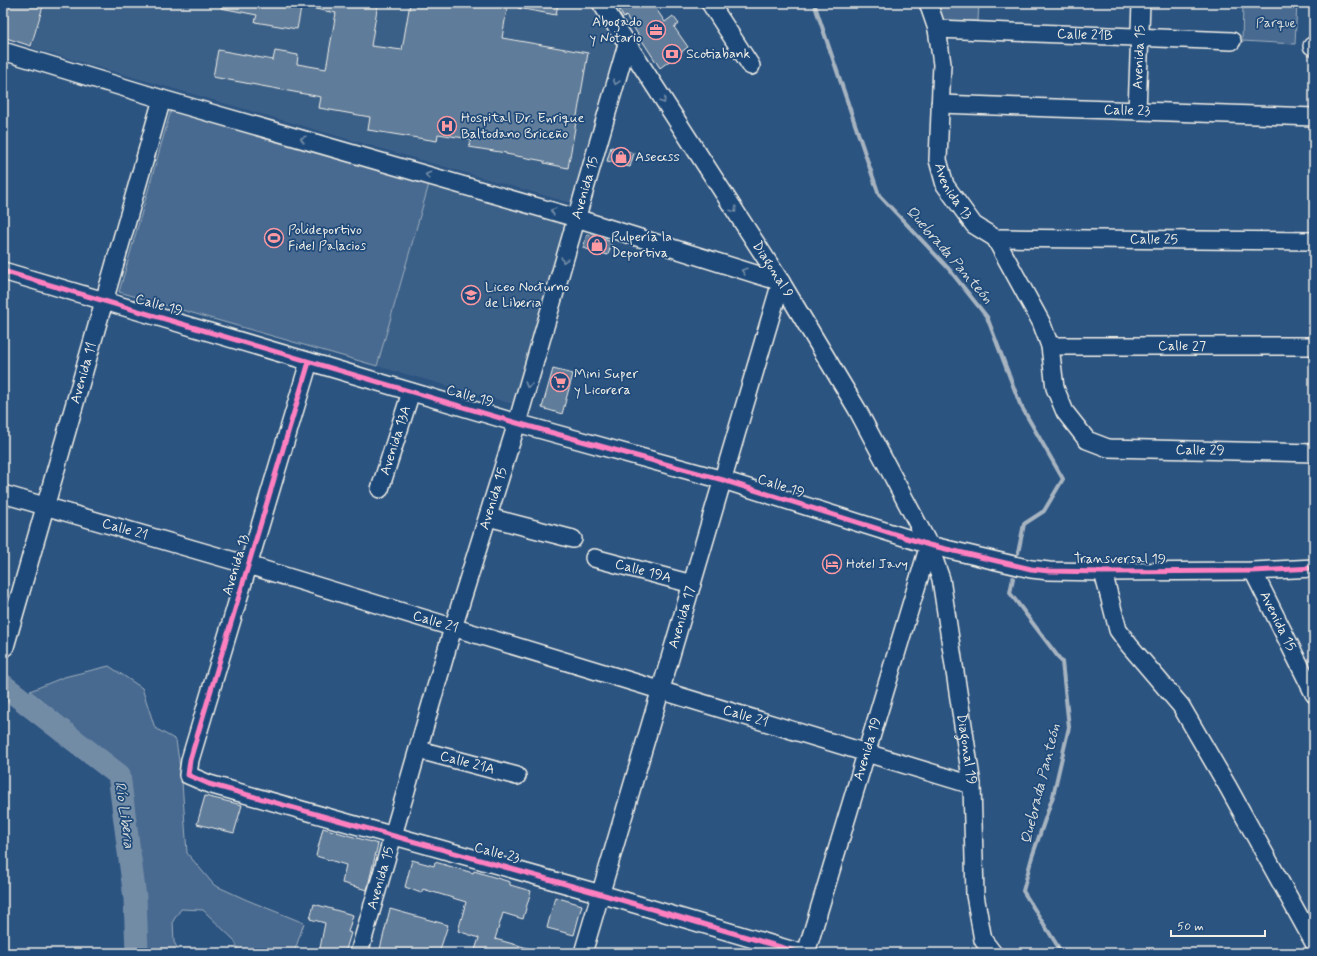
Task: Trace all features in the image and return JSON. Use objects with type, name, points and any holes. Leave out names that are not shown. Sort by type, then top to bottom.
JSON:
[{"type":"street","name":"Diagonal 9","points":[[601,3],[782,282],[857,409],[929,545]]},
{"type":"street","points":[[710,3],[751,66]]},
{"type":"street","name":"Avenida 13","points":[[928,3],[937,29],[942,64],[938,160],[945,185],[974,224],[995,238],[1041,322],[1050,346],[1055,388],[1065,412],[1087,440]]},
{"type":"street","name":"Avenida 15","points":[[1137,111],[1138,37],[1141,3]]},
{"type":"street","name":"Calle 21B","points":[[937,29],[1232,41]]},
{"type":"street","name":"Avenida 15","points":[[359,953],[394,837],[453,628],[517,423],[627,44]]},
{"type":"street","points":[[3,51],[162,99],[576,218],[782,282]]},
{"type":"street","name":"Avenida 11","points":[[5,647],[162,99]]},
{"type":"street","name":"Calle 23","points":[[940,104],[1314,117]]},
{"type":"street","name":"Calle 25","points":[[995,238],[1314,240]]},
{"type":"street","name":"Calle 19","points":[[3,271],[517,423],[723,480],[929,545]]},
{"type":"street","name":"Avenida 17","points":[[583,953],[782,282]]},
{"type":"street","name":"Calle 27","points":[[1050,346],[1314,346]]},
{"type":"street","name":"Avenida 13","points":[[188,775],[190,760],[309,362]]},
{"type":"street","name":"Avenida 13A","points":[[380,489],[412,392]]},
{"type":"street","name":"Calle 29","points":[[1087,440],[1108,448],[1314,453]]},
{"type":"street","name":"Calle 21","points":[[3,494],[248,565],[972,785]]},
{"type":"street","points":[[488,516],[573,539]]},
{"type":"street","name":"Transversal 19","points":[[929,545],[1040,571],[1253,571],[1314,568]]},
{"type":"street","name":"Avenida 19","points":[[806,953],[929,545]]},
{"type":"street","name":"Diagonal 19","points":[[929,545],[941,579],[972,785],[974,895],[983,940],[993,953]]},
{"type":"street","name":"Calle 19A","points":[[594,558],[692,584]]},
{"type":"street","name":"Avenida 15","points":[[1253,571],[1314,694]]},
{"type":"street","points":[[1103,572],[1118,630],[1129,646],[1180,706],[1228,787],[1314,943]]},
{"type":"street","name":"Calle 21A","points":[[419,750],[517,776]]},
{"type":"street","name":"Calle 23","points":[[188,775],[209,784],[601,894],[801,953]]},
{"type":"shaded area","name":"Hospital Dr. Enrique Baltodano Briceño","points":[[45,3],[588,3],[616,43],[571,203],[32,48]]},
{"type":"shaded area","name":"Liceo Nocturno de Liberia","points":[[429,184],[567,225],[513,404],[377,366]]},
{"type":"green space","points":[[936,3],[979,3],[978,21],[942,21]]},
{"type":"green space","name":"Parque","points":[[1243,3],[1297,3],[1295,44],[1242,41]]},
{"type":"green space","name":"Polideportivo Fidel Palacios","points":[[171,110],[429,184],[377,366],[119,292]]},
{"type":"green space","points":[[109,666],[142,688],[155,728],[176,740],[182,782],[187,853],[214,885],[304,923],[294,953],[240,953],[234,940],[203,910],[181,909],[173,921],[174,942],[180,953],[142,953],[127,769],[30,691],[64,677]]},
{"type":"building","points":[[3,3],[44,3],[31,46],[3,37]]},
{"type":"building","points":[[221,3],[302,3],[297,29],[255,22],[257,15],[221,8]]},
{"type":"building","points":[[311,3],[378,3],[371,46],[402,50],[410,3],[508,3],[502,38],[588,53],[568,168],[544,163],[544,161],[469,147],[471,139],[438,134],[437,141],[368,130],[370,117],[319,108],[321,97],[213,77],[218,50],[273,60],[275,51],[298,55],[297,64],[326,69],[336,13],[310,8]]},
{"type":"building","points":[[518,3],[558,3],[556,15],[518,8]]},
{"type":"building","points":[[615,3],[652,3],[665,22],[673,16],[679,24],[674,27],[688,47],[660,68],[626,16],[624,18]]},
{"type":"building","name":"Aseccss","points":[[611,147],[634,153],[630,167],[607,161]]},
{"type":"building","name":"Pulpería la Deportiva","points":[[587,234],[612,242],[608,255],[583,248]]},
{"type":"building","points":[[553,369],[573,374],[562,414],[542,408]]},
{"type":"building","points":[[205,796],[242,805],[234,833],[197,824]]},
{"type":"building","points":[[323,828],[378,844],[367,890],[342,883],[346,865],[316,856]]},
{"type":"building","points":[[412,860],[434,866],[435,862],[473,873],[474,871],[510,882],[510,885],[531,891],[523,919],[503,913],[495,939],[535,950],[535,953],[474,953],[479,938],[458,931],[466,902],[423,889],[421,893],[405,887]]},
{"type":"building","points":[[555,897],[582,905],[574,935],[547,928]]},
{"type":"building","points":[[314,904],[353,915],[348,932],[351,933],[345,953],[319,953],[325,923],[310,919]]},
{"type":"building","points":[[390,909],[448,925],[439,953],[379,953]]},
{"type":"waterway","name":"Quebrada Panteón","points":[[814,3],[879,195],[948,268],[987,317],[1020,404],[1063,479],[1044,511],[1024,524],[1018,553]]},
{"type":"waterway","name":"Quebrada Panteón","points":[[1013,578],[1010,593],[1062,662],[1069,727],[1053,796],[1032,857],[1023,891],[1062,953]]},
{"type":"waterway","name":"Río Liberia","points":[[3,685],[119,775],[135,898],[137,953]]},
{"type":"cycle path","points":[[3,271],[517,423],[723,480],[929,545],[1031,569],[1049,571],[1103,572],[1253,571],[1314,568]]},
{"type":"cycle path","points":[[309,362],[190,760],[188,775],[209,784],[601,894],[801,953]]},
{"type":"place","name":"Abogado y Notario","points":[[656,30]]},
{"type":"place","name":"Scotiabank","points":[[672,54]]},
{"type":"place","name":"Hospital Dr. Enrique Baltodano Briceño","points":[[447,126]]},
{"type":"place","name":"Aseccss","points":[[621,157]]},
{"type":"place","name":"Polideportivo Fidel Palacios","points":[[274,238]]},
{"type":"place","name":"Pulpería la Deportiva","points":[[597,245]]},
{"type":"place","name":"Liceo Nocturno de Liberia","points":[[471,295]]},
{"type":"place","name":"Mini Super y Licorera","points":[[560,382]]},
{"type":"place","name":"Hotel Javy","points":[[832,564]]}]
